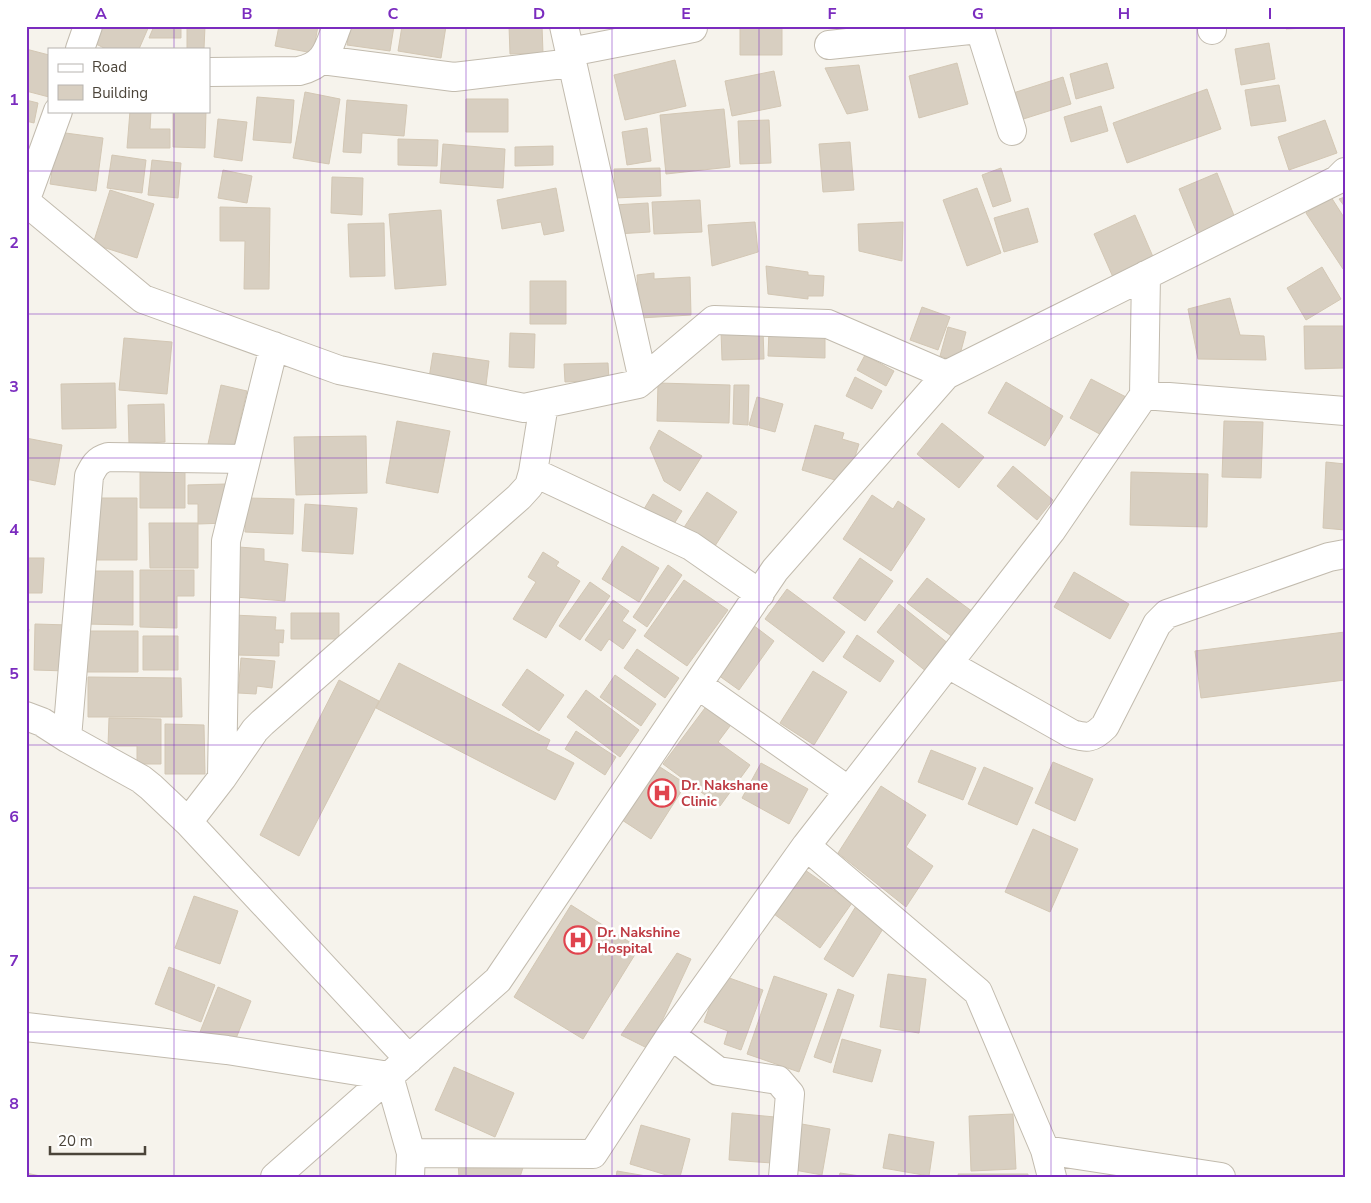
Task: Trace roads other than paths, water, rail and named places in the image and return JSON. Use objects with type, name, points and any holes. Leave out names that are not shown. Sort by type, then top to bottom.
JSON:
[{"type":"street","points":[[80,48],[88,26]]},
{"type":"street","points":[[210,72],[299,71],[315,66],[322,60],[337,26]]},
{"type":"street","points":[[322,60],[454,77],[569,47],[693,28]]},
{"type":"street","points":[[829,45],[979,28],[1012,131]]},
{"type":"street","points":[[569,47],[643,380]]},
{"type":"street","points":[[58,112],[26,201],[143,299],[339,370],[524,408],[638,384],[714,320],[828,324],[946,375]]},
{"type":"street","points":[[275,1177],[498,980],[776,570],[946,375],[1337,180],[1345,172]]},
{"type":"street","points":[[388,1076],[411,1165],[593,1154],[671,1035],[806,846],[1051,531],[1144,394],[1146,275]]},
{"type":"street","points":[[222,778],[226,541],[274,346]]},
{"type":"street","points":[[1144,394],[1345,411]]},
{"type":"street","points":[[188,822],[262,723],[519,497],[529,486],[534,472],[544,404]]},
{"type":"street","points":[[67,738],[89,476],[95,464],[108,456],[246,459]]},
{"type":"street","points":[[534,472],[690,546],[760,594]]},
{"type":"street","points":[[948,664],[1072,734],[1087,738],[1097,734],[1105,726],[1157,624],[1167,614],[1329,557],[1345,554]]},
{"type":"street","points":[[698,685],[849,791]]},
{"type":"street","points":[[26,716],[42,722],[146,783],[188,822],[409,1059]]},
{"type":"street","points":[[806,846],[978,992],[1045,1150],[1052,1177]]},
{"type":"street","points":[[26,1027],[227,1050],[388,1076]]},
{"type":"street","points":[[671,1035],[718,1071],[778,1080],[790,1094],[783,1177]]},
{"type":"street","points":[[1045,1150],[1221,1177]]},
{"type":"place","name":"Dr. Nakshane Clinic","points":[[662,793]]},
{"type":"place","name":"Dr. Nakshine Hospital","points":[[578,940]]}]
